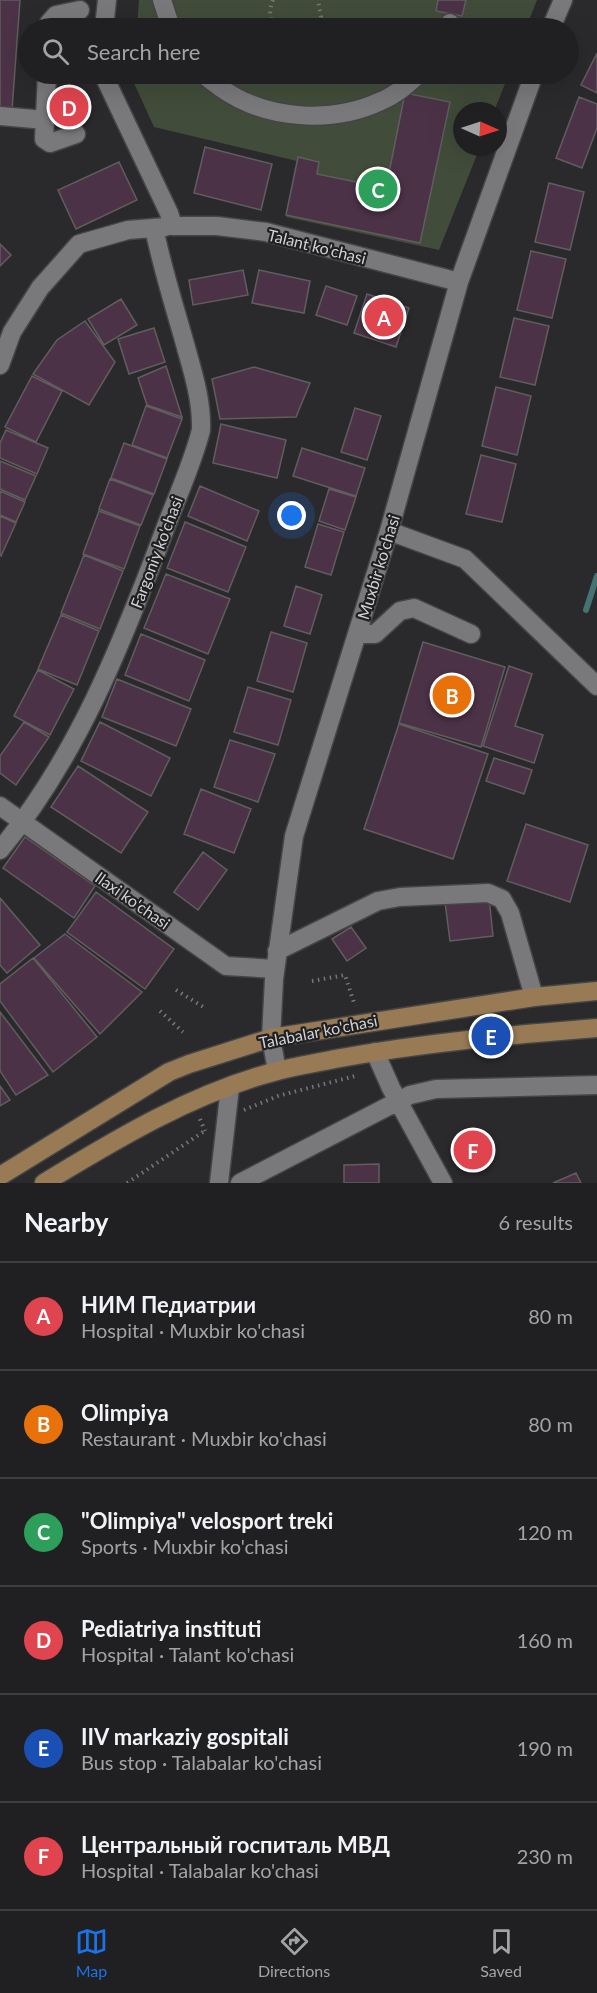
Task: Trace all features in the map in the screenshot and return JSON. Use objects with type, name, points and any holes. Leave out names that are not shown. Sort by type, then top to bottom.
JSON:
[{"type":"main road","name":"Talabalar ko'chasi","points":[[0,1176],[169,1072],[271,1038],[534,997],[597,991]]},
{"type":"main road","name":"Talabalar ko'chasi","points":[[45,1183],[119,1137],[157,1117],[230,1086],[277,1071],[375,1052],[491,1036],[597,1028]]},
{"type":"street","points":[[105,18],[106,0]]},
{"type":"street","points":[[162,0],[168,18]]},
{"type":"street","points":[[555,18],[563,0]]},
{"type":"street","points":[[53,18],[56,15],[80,10]]},
{"type":"street","points":[[46,84],[44,139],[50,143],[76,134]]},
{"type":"street","points":[[108,84],[173,226]]},
{"type":"street","points":[[216,84],[249,104],[273,111],[301,115],[329,115],[357,111],[383,101],[407,84]]},
{"type":"street","name":"Muxbir ko'chasi","points":[[277,1071],[271,1038],[276,960],[294,836],[389,531],[459,282],[530,84]]},
{"type":"street","points":[[0,116],[45,120]]},
{"type":"street","name":"Talant ko'chasi","points":[[0,364],[6,330],[79,244],[128,230],[173,226],[217,226],[266,232],[459,282]]},
{"type":"street","name":"Fargoniy ko'chasi","points":[[0,850],[23,823],[59,766],[119,646],[201,430],[202,412],[197,387],[154,228]]},
{"type":"street","points":[[389,531],[465,559],[597,686]]},
{"type":"street","points":[[358,632],[375,634],[400,611],[414,608],[471,634]]},
{"type":"street","name":"Ilaxi ko'chasi","points":[[0,806],[226,966],[276,960]]},
{"type":"street","points":[[276,960],[378,901],[400,897],[488,893],[502,899],[510,913],[534,997]]},
{"type":"street","points":[[375,1052],[397,1100],[443,1183]]},
{"type":"street","points":[[240,1183],[397,1100],[436,1089],[597,1085]]},
{"type":"street","points":[[219,1183],[230,1086]]},
{"type":"path","points":[[271,18],[273,0]]},
{"type":"path","points":[[318,0],[321,13],[319,18]]},
{"type":"path","points":[[312,981],[345,975],[356,1007]]},
{"type":"path","points":[[176,990],[205,1008]]},
{"type":"path","points":[[160,1011],[183,1032]]},
{"type":"path","points":[[127,1183],[227,1118],[278,1096],[382,1069]]},
{"type":"path","points":[[200,1119],[205,1131]]},
{"type":"green space","points":[[139,0],[537,0],[530,18],[138,18]]},
{"type":"green space","points":[[134,84],[505,84],[498,102],[453,102],[453,156],[476,156],[439,250],[286,217],[297,161],[154,127]]},
{"type":"building","points":[[0,0],[20,0],[12,110],[0,109]]},
{"type":"building","points":[[438,0],[466,0],[462,16],[436,11]]},
{"type":"building","points":[[597,53],[597,93],[581,85]]},
{"type":"building","points":[[405,93],[450,102],[420,243],[286,215],[298,157],[319,162],[317,174],[386,188]]},
{"type":"building","points":[[579,97],[597,104],[597,128],[582,168],[556,158]]},
{"type":"building","points":[[205,147],[272,164],[261,210],[194,193]]},
{"type":"building","points":[[119,162],[137,200],[76,229],[58,190]]},
{"type":"building","points":[[549,183],[584,192],[570,250],[535,242]]},
{"type":"building","points":[[0,244],[11,255],[0,266]]},
{"type":"building","points":[[531,251],[566,259],[552,318],[517,310]]},
{"type":"building","points":[[243,270],[248,295],[193,305],[189,280]]},
{"type":"building","points":[[259,270],[310,281],[304,313],[252,303]]},
{"type":"building","points":[[326,286],[357,296],[347,325],[316,315]]},
{"type":"building","points":[[367,294],[409,308],[396,347],[354,333]]},
{"type":"building","points":[[121,299],[137,325],[104,345],[88,319]]},
{"type":"building","points":[[514,318],[549,326],[535,385],[500,377]]},
{"type":"building","points":[[85,321],[115,362],[89,405],[33,374],[57,340]]},
{"type":"building","points":[[154,328],[165,362],[129,374],[118,339]]},
{"type":"building","points":[[166,366],[182,417],[147,405],[138,378]]},
{"type":"building","points":[[254,367],[310,383],[296,417],[220,419],[212,379]]},
{"type":"building","points":[[32,376],[62,391],[36,442],[5,427]]},
{"type":"building","points":[[496,387],[531,396],[517,455],[482,446]]},
{"type":"building","points":[[146,406],[182,419],[167,458],[132,445]]},
{"type":"building","points":[[355,408],[381,416],[367,460],[341,452]]},
{"type":"building","points":[[221,424],[286,440],[277,478],[213,463]]},
{"type":"building","points":[[6,430],[48,448],[37,474],[0,458],[0,443]]},
{"type":"building","points":[[124,443],[167,459],[154,494],[111,478]]},
{"type":"building","points":[[302,448],[365,468],[356,496],[293,476]]},
{"type":"building","points":[[481,455],[516,464],[502,522],[466,514]]},
{"type":"building","points":[[0,461],[36,476],[25,500],[0,489]]},
{"type":"building","points":[[110,479],[153,495],[141,525],[99,509]]},
{"type":"building","points":[[200,486],[259,511],[247,541],[188,516]]},
{"type":"building","points":[[329,489],[356,497],[345,530],[319,521]]},
{"type":"building","points":[[0,491],[25,502],[16,522],[0,515]]},
{"type":"building","points":[[99,511],[140,526],[124,569],[83,554]]},
{"type":"building","points":[[0,516],[16,523],[1,556],[0,555]]},
{"type":"building","points":[[185,522],[246,547],[228,592],[167,568]]},
{"type":"building","points":[[318,524],[344,532],[331,575],[305,567]]},
{"type":"building","points":[[84,555],[123,571],[100,629],[61,613]]},
{"type":"building","points":[[166,574],[230,599],[208,654],[144,628]]},
{"type":"building","points":[[296,586],[322,595],[310,634],[284,626]]},
{"type":"building","points":[[61,615],[99,631],[77,685],[38,669]]},
{"type":"building","points":[[271,632],[307,643],[293,692],[257,681]]},
{"type":"building","points":[[141,634],[205,660],[189,701],[125,675]]},
{"type":"building","points":[[423,642],[505,667],[481,747],[399,723]]},
{"type":"building","points":[[509,666],[532,674],[515,726],[543,735],[534,763],[483,746]]},
{"type":"building","points":[[38,670],[74,689],[50,735],[14,716]]},
{"type":"building","points":[[117,679],[191,709],[176,746],[102,717]]},
{"type":"building","points":[[248,687],[291,700],[278,745],[234,732]]},
{"type":"building","points":[[24,722],[49,737],[16,785],[0,773],[0,756]]},
{"type":"building","points":[[100,722],[170,758],[151,796],[81,761]]},
{"type":"building","points":[[399,724],[488,754],[453,859],[364,829]]},
{"type":"building","points":[[230,740],[275,754],[258,802],[214,787]]},
{"type":"building","points":[[494,758],[532,770],[524,794],[486,781]]},
{"type":"building","points":[[78,766],[148,812],[121,853],[51,807]]},
{"type":"building","points":[[201,789],[251,809],[234,853],[184,834]]},
{"type":"building","points":[[526,824],[588,845],[570,902],[507,881]]},
{"type":"building","points":[[25,837],[95,886],[74,918],[3,868]]},
{"type":"building","points":[[203,852],[227,870],[198,910],[174,892]]},
{"type":"building","points":[[96,892],[174,949],[145,989],[67,932]]},
{"type":"building","points":[[489,897],[493,936],[450,941],[445,902]]},
{"type":"building","points":[[0,898],[40,945],[7,973],[0,965]]},
{"type":"building","points":[[351,927],[366,948],[347,961],[332,939]]},
{"type":"building","points":[[65,934],[142,992],[100,1034],[34,958]]},
{"type":"building","points":[[33,958],[97,1037],[53,1072],[0,1001],[0,984]]},
{"type":"building","points":[[0,1012],[48,1075],[16,1095],[0,1071]]},
{"type":"building","points":[[0,1086],[10,1100],[0,1106]]},
{"type":"building","points":[[379,1164],[379,1183],[344,1183],[344,1165]]},
{"type":"building","points":[[576,1173],[581,1183],[553,1183]]},
{"type":"waterway","points":[[586,610],[597,576]]},
{"type":"place","name":"Pediatriya instituti","points":[[69,107]]},
{"type":"place","name":"\"Olimpiya\" velosport treki","points":[[378,189]]},
{"type":"place","name":"НИМ Педиатрии","points":[[384,317]]},
{"type":"place","name":"Olimpiya","points":[[452,695]]},
{"type":"place","name":"IIV markaziy gospitali","points":[[491,1036]]},
{"type":"place","name":"Центральный госпиталь МВД","points":[[473,1150]]}]
